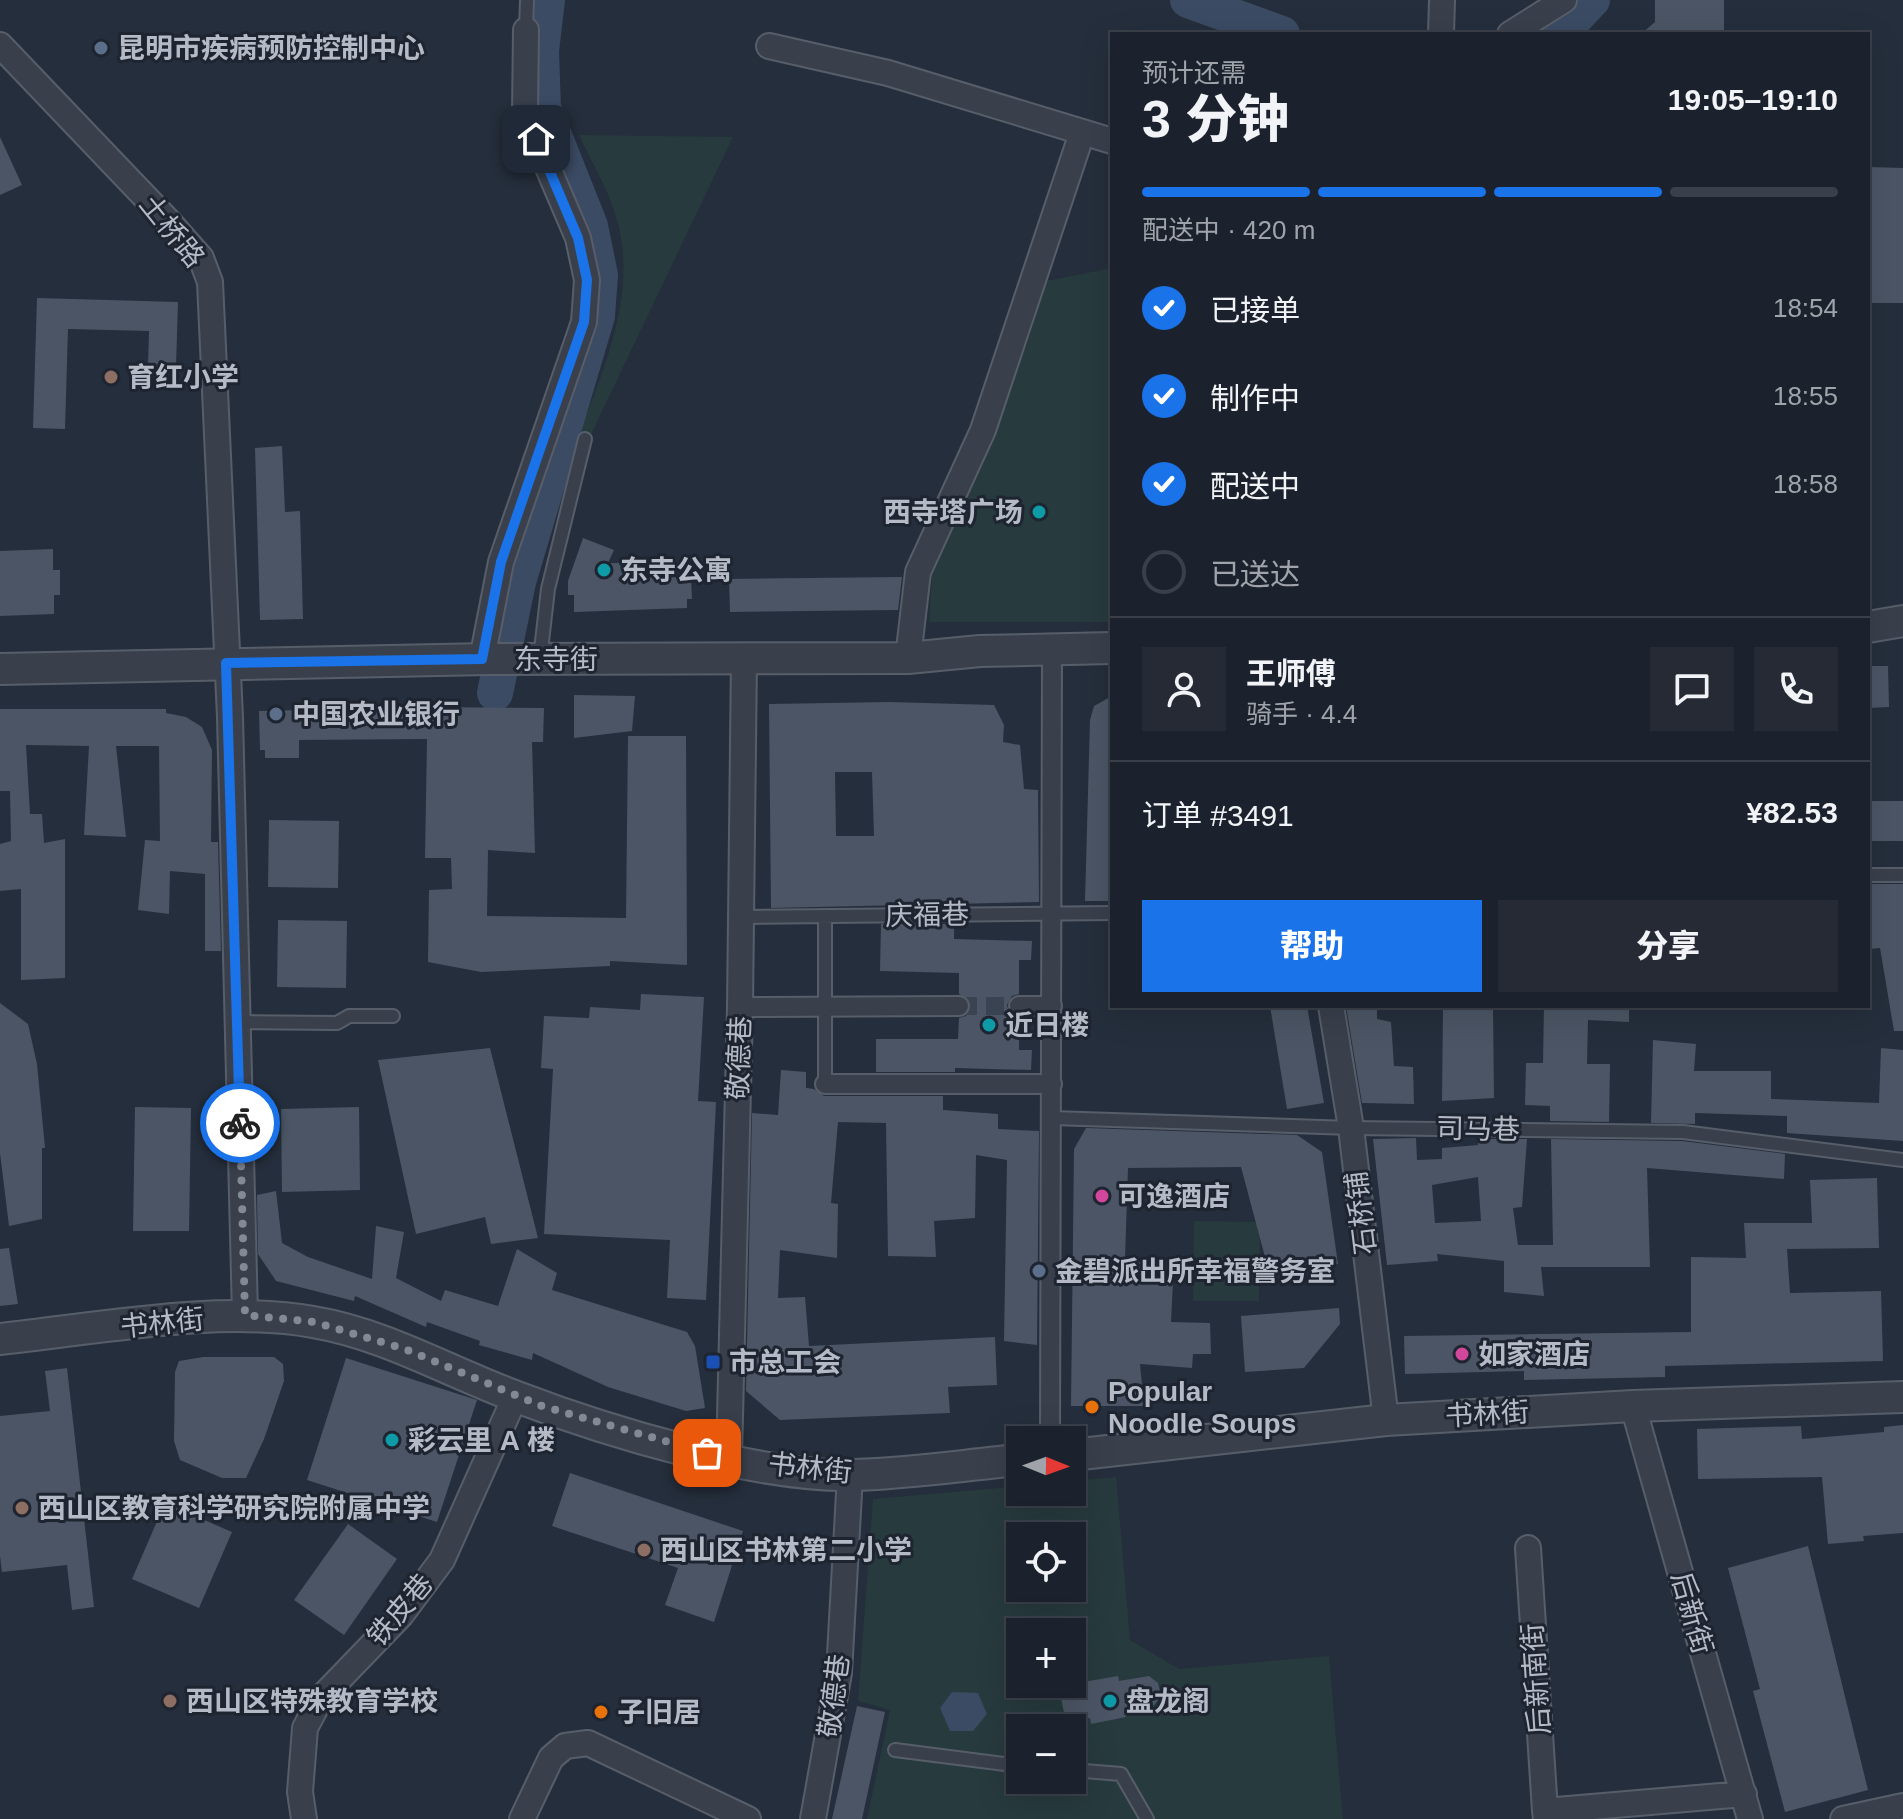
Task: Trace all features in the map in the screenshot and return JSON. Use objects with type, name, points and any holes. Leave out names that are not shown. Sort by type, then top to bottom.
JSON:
[{"type":"street","points":[[1441,32],[1442,0]]},
{"type":"street","points":[[1513,32],[1564,0]]},
{"type":"street","points":[[485,659],[501,562],[573,362],[584,322],[586,294],[578,238],[525,114],[526,30]]},
{"type":"street","name":"土桥路","points":[[0,45],[171,224],[201,258],[210,282],[226,663],[245,1315]]},
{"type":"street","points":[[769,46],[888,73],[1110,140]]},
{"type":"street","points":[[908,658],[918,572],[983,430],[1082,133]]},
{"type":"street","points":[[1870,627],[1903,621]]},
{"type":"street","name":"东寺街","points":[[0,669],[485,659],[908,658],[980,651],[1110,648]]},
{"type":"street","points":[[1050,1426],[1052,649]]},
{"type":"street","name":"敬德巷","points":[[729,1458],[740,1007],[744,657]]},
{"type":"street","points":[[740,1007],[959,1006]]},
{"type":"street","points":[[1019,1006],[1052,1006]]},
{"type":"street","name":"石桥铺","points":[[1331,1008],[1351,1128],[1386,1420]]},
{"type":"street","points":[[825,1084],[1052,1084]]},
{"type":"street","name":"书林街","points":[[0,1339],[245,1315],[314,1322],[405,1349],[515,1397],[665,1444],[729,1458],[805,1472],[850,1475],[1006,1461]]},
{"type":"street","name":"铁皮巷","points":[[304,1819],[300,1792],[305,1728],[321,1698],[401,1615],[442,1560],[515,1397]]},
{"type":"street","name":"书林街","points":[[1086,1453],[1386,1420],[1633,1406],[1903,1397]]},
{"type":"street","name":"后新街","points":[[1633,1406],[1750,1819]]},
{"type":"street","name":"敬德巷","points":[[813,1819],[839,1673],[850,1475]]},
{"type":"street","name":"后新南街","points":[[1528,1548],[1546,1815]]},
{"type":"street","points":[[522,1819],[551,1758],[565,1746],[588,1743],[748,1819]]},
{"type":"street","points":[[1546,1815],[1744,1794]]},
{"type":"street","points":[[1843,1819],[1903,1806]]},
{"type":"lane","points":[[526,30],[527,0]]},
{"type":"lane","points":[[536,659],[548,589],[585,439]]},
{"type":"lane","points":[[1870,875],[1903,875]]},
{"type":"lane","name":"庆福巷","points":[[741,917],[1110,913]]},
{"type":"lane","points":[[825,916],[825,1084]]},
{"type":"lane","points":[[237,1022],[337,1023],[349,1016],[393,1016]]},
{"type":"lane","name":"司马巷","points":[[1052,1118],[1351,1128],[1683,1132],[1903,1160]]},
{"type":"lane","points":[[895,1750],[1006,1764]]},
{"type":"lane","points":[[1086,1771],[1121,1774],[1147,1819]]},
{"type":"shaded area","points":[[579,135],[733,137],[575,468],[568,464],[612,341],[620,309],[623,277],[622,245],[615,214]]},
{"type":"shaded area","points":[[1110,268],[1110,622],[929,622],[933,557],[1027,344],[1046,281]]},
{"type":"shaded area","points":[[1194,1221],[1260,1222],[1259,1301],[1193,1301]]},
{"type":"shaded area","points":[[1116,1477],[1130,1640],[1179,1669],[1329,1656],[1343,1819],[867,1819],[890,1710],[858,1701],[873,1499],[1006,1487],[1006,1506],[1086,1506],[1086,1480]]},
{"type":"water","points":[[952,1692],[978,1693],[987,1714],[973,1731],[950,1731],[940,1708]]},
{"type":"building","points":[[1655,0],[1724,0],[1724,32],[1643,32],[1655,22]]},
{"type":"building","points":[[0,137],[22,185],[0,195]]},
{"type":"building","points":[[1870,167],[1903,168],[1903,303],[1870,303]]},
{"type":"building","points":[[37,298],[178,302],[176,367],[148,367],[149,331],[68,329],[65,429],[33,428]]},
{"type":"building","points":[[282,446],[285,512],[300,511],[303,619],[260,620],[255,448]]},
{"type":"building","name":"东寺公寓","points":[[583,538],[614,550],[608,563],[637,563],[638,578],[691,577],[692,599],[687,599],[687,608],[574,612],[574,595],[568,595],[568,581]]},
{"type":"building","points":[[53,549],[53,570],[60,570],[60,595],[54,595],[54,614],[0,616],[0,551]]},
{"type":"building","points":[[902,577],[898,610],[730,612],[729,579]]},
{"type":"building","points":[[1870,666],[1888,666],[1889,707],[1870,708]]},
{"type":"building","points":[[574,695],[635,696],[632,731],[574,738]]},
{"type":"building","points":[[1110,697],[1110,901],[1085,901],[1090,720],[1094,706]]},
{"type":"building","points":[[890,702],[994,705],[1004,725],[1003,742],[1020,745],[1024,789],[1038,790],[1039,902],[771,908],[769,704]],"holes":[[[835,772],[872,772],[874,836],[836,836]]]},
{"type":"building","points":[[544,708],[543,742],[532,742],[535,853],[488,850],[487,916],[626,918],[628,736],[686,736],[687,965],[610,961],[610,966],[481,972],[428,962],[429,890],[452,889],[451,858],[425,858],[427,739],[299,740],[299,758],[265,758],[265,750],[260,750],[259,711]]},
{"type":"building","points":[[0,709],[166,709],[166,713],[186,717],[202,727],[212,750],[211,842],[218,842],[221,951],[205,951],[205,874],[170,871],[169,914],[138,910],[145,840],[160,841],[159,746],[116,746],[126,837],[84,835],[89,746],[26,745],[30,814],[42,814],[44,843],[65,839],[65,978],[21,980],[21,889],[0,891],[0,844],[11,841],[10,791],[0,791]]},
{"type":"building","points":[[1870,801],[1903,801],[1903,841],[1870,841]]},
{"type":"building","points":[[269,820],[339,821],[338,888],[268,887]]},
{"type":"building","points":[[1870,884],[1903,884],[1903,1031],[1894,1031],[1880,948],[1870,949]]},
{"type":"building","points":[[278,920],[347,921],[346,988],[277,987]]},
{"type":"building","points":[[881,924],[954,924],[954,939],[1032,941],[1031,960],[1019,960],[1019,994],[1012,996],[1007,1005],[1009,1013],[1019,1018],[1019,1050],[1032,1050],[1031,1070],[955,1068],[955,1072],[876,1072],[876,1039],[958,1039],[959,1018],[966,1016],[971,1007],[969,999],[959,994],[959,973],[880,971]]},
{"type":"building","points":[[641,994],[704,997],[698,1101],[716,1102],[706,1300],[667,1298],[670,1240],[544,1234],[553,1069],[541,1068],[544,1016],[589,1018],[590,1007],[640,1010]]},
{"type":"building","points":[[0,1003],[28,1024],[37,1064],[45,1148],[42,1148],[42,1219],[9,1226],[0,1153]]},
{"type":"building","points":[[1270,1008],[1307,1008],[1324,1103],[1287,1109]]},
{"type":"building","points":[[1346,1008],[1377,1008],[1377,1019],[1391,1022],[1394,1066],[1413,1067],[1414,1104],[1362,1103]]},
{"type":"building","points":[[1443,1008],[1493,1008],[1494,1098],[1442,1101]]},
{"type":"building","points":[[1544,1008],[1629,1008],[1629,1022],[1588,1020],[1587,1064],[1610,1064],[1609,1122],[1550,1121],[1550,1106],[1525,1105],[1526,1063],[1543,1063]]},
{"type":"building","points":[[1653,1040],[1696,1044],[1694,1071],[1771,1071],[1771,1099],[1879,1103],[1881,1048],[1903,1050],[1903,1141],[1787,1133],[1787,1116],[1695,1113],[1695,1124],[1651,1123]]},
{"type":"building","points":[[490,1048],[538,1238],[491,1244],[485,1217],[416,1234],[378,1060]]},
{"type":"building","points":[[781,1070],[806,1072],[806,1088],[824,1096],[943,1096],[943,1110],[998,1114],[998,1129],[1039,1131],[1037,1345],[1004,1341],[1007,1160],[976,1155],[975,1218],[934,1221],[936,1257],[888,1256],[886,1123],[838,1122],[831,1203],[838,1204],[837,1258],[780,1250],[778,1298],[805,1297],[809,1346],[995,1337],[997,1385],[948,1387],[950,1413],[780,1420],[746,1391],[752,1113],[778,1115]]},
{"type":"building","points":[[135,1107],[191,1108],[189,1231],[133,1231]]},
{"type":"building","points":[[359,1107],[360,1190],[282,1192],[281,1109]]},
{"type":"building","points":[[1086,1128],[1297,1135],[1322,1152],[1338,1264],[1269,1272],[1241,1167],[1128,1168],[1125,1259],[1174,1262],[1171,1322],[1210,1323],[1211,1354],[1193,1354],[1192,1368],[1140,1364],[1144,1406],[1071,1406],[1074,1149]]},
{"type":"building","points":[[1416,1138],[1417,1160],[1442,1159],[1442,1148],[1478,1145],[1478,1139],[1527,1139],[1522,1207],[1513,1208],[1518,1245],[1553,1245],[1551,1139],[1682,1141],[1785,1154],[1784,1179],[1647,1168],[1650,1267],[1541,1267],[1544,1296],[1504,1292],[1504,1261],[1437,1254],[1438,1261],[1387,1265],[1373,1139]],"holes":[[[1478,1177],[1481,1221],[1435,1223],[1432,1185]]]},
{"type":"building","points":[[1877,1178],[1879,1248],[1787,1249],[1790,1293],[1881,1291],[1883,1361],[1665,1366],[1665,1377],[1524,1380],[1524,1371],[1405,1374],[1404,1336],[1691,1332],[1691,1257],[1746,1258],[1744,1223],[1812,1223],[1810,1180]]},
{"type":"building","points":[[276,1191],[282,1243],[308,1257],[372,1279],[376,1226],[404,1232],[396,1278],[441,1301],[445,1290],[498,1306],[517,1249],[557,1273],[552,1290],[687,1332],[695,1346],[705,1408],[686,1411],[608,1387],[533,1353],[532,1360],[479,1345],[480,1341],[427,1322],[426,1327],[355,1296],[354,1301],[276,1281],[258,1254],[257,1195]]},
{"type":"building","points":[[9,1248],[18,1304],[0,1306],[0,1249]]},
{"type":"building","points":[[1339,1308],[1340,1324],[1304,1368],[1245,1372],[1241,1316]]},
{"type":"building","points":[[203,1357],[274,1357],[283,1364],[284,1381],[264,1439],[246,1478],[222,1478],[180,1460],[174,1441],[175,1372],[179,1361]]},
{"type":"building","name":"彩云里 A 楼","points":[[346,1358],[477,1400],[437,1522],[307,1480]]},
{"type":"building","points":[[67,1368],[94,1607],[72,1610],[67,1565],[2,1572],[0,1556],[0,1416],[50,1411],[45,1371]]},
{"type":"building","points":[[1903,1425],[1903,1533],[1863,1536],[1864,1541],[1828,1544],[1822,1477],[1698,1479],[1697,1429],[1801,1426],[1802,1439],[1884,1432],[1884,1427]]},
{"type":"building","points":[[570,1473],[743,1531],[714,1622],[665,1605],[678,1568],[552,1526]]},
{"type":"building","points":[[165,1503],[232,1532],[199,1608],[132,1579]]},
{"type":"building","points":[[348,1524],[397,1559],[344,1635],[294,1600]]},
{"type":"building","points":[[1808,1546],[1868,1790],[1785,1812],[1753,1691],[1760,1689],[1728,1568]]},
{"type":"building","name":"盘龙阁","points":[[1118,1676],[1119,1681],[1149,1676],[1158,1683],[1161,1696],[1154,1705],[1125,1711],[1126,1717],[1091,1724],[1086,1714],[1064,1714],[1061,1698],[1086,1698],[1086,1681]]},
{"type":"building","points":[[857,1706],[885,1712],[862,1819],[832,1819]]},
{"type":"waterway","points":[[495,693],[518,582],[597,316],[600,275],[590,226],[543,108],[541,51],[547,0]]},
{"type":"waterway","points":[[1188,0],[1276,32]]},
{"type":"waterway","points":[[1562,32],[1592,0]]},
{"type":"tunnel","points":[[959,1006],[1019,1006]]},
{"type":"way so far","points":[[240,1123],[245,1315],[314,1322],[405,1349],[515,1397],[665,1444],[707,1453]]},
{"type":"place","name":"昆明市疾病预防控制中心","points":[[101,48]]},
{"type":"place","name":"育红小学","points":[[111,377]]},
{"type":"place","name":"西寺塔广场","points":[[1039,512]]},
{"type":"place","name":"东寺公寓","points":[[604,570]]},
{"type":"place","name":"中国农业银行","points":[[276,714]]},
{"type":"place","name":"近日楼","points":[[989,1025]]},
{"type":"place","name":"可逸酒店","points":[[1102,1196]]},
{"type":"place","name":"金碧派出所幸福警务室","points":[[1039,1271]]},
{"type":"place","name":"如家酒店","points":[[1462,1354]]},
{"type":"place","name":"市总工会","points":[[713,1362]]},
{"type":"place","name":"Popular Noodle Soups","points":[[1092,1407]]},
{"type":"place","name":"彩云里 A 楼","points":[[392,1440]]},
{"type":"place","name":"西山区教育科学研究院附属中学","points":[[22,1508]]},
{"type":"place","name":"西山区书林第二小学","points":[[644,1550]]},
{"type":"place","name":"西山区特殊教育学校","points":[[170,1701]]},
{"type":"place","name":"盘龙阁","points":[[1110,1701]]},
{"type":"place","name":"子旧居","points":[[601,1712]]},
{"type":"route","points":[[240,1123],[226,663],[482,659],[501,562],[573,362],[584,322],[587,280],[578,238],[536,139]]}]
